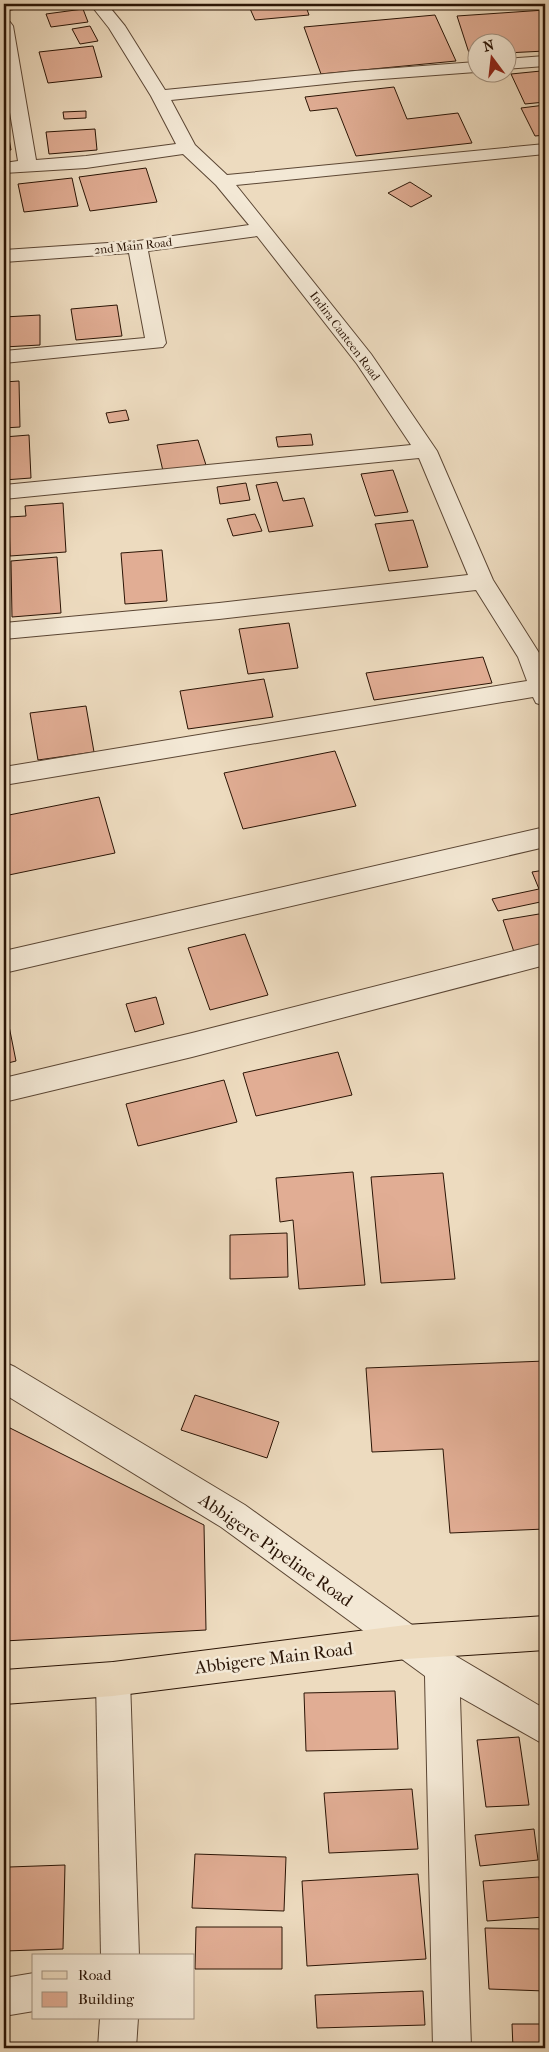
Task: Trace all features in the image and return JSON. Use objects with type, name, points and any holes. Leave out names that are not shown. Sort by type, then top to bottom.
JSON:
[{"type":"main road","name":"Abbigere Main Road","points":[[4,1687],[113,1679],[406,1642],[545,1633]]},
{"type":"street","name":"Indira Canteen Road","points":[[98,4],[116,26],[160,96],[187,148],[223,181],[364,359],[429,456],[482,581],[529,656],[544,692]]},
{"type":"street","points":[[4,26],[28,167]]},
{"type":"street","points":[[516,63],[545,61]]},
{"type":"street","points":[[160,96],[355,76],[466,68]]},
{"type":"street","points":[[4,168],[86,162],[187,148]]},
{"type":"street","points":[[223,181],[545,149]]},
{"type":"street","name":"2nd Main Road","points":[[4,256],[138,247],[262,230]]},
{"type":"street","points":[[4,357],[156,343],[138,247]]},
{"type":"street","points":[[4,492],[424,451]]},
{"type":"street","points":[[4,631],[219,611],[482,581]]},
{"type":"street","points":[[4,776],[544,692]]},
{"type":"street","points":[[4,962],[545,837]]},
{"type":"street","points":[[4,1090],[192,1045],[545,954]]},
{"type":"street","name":"Abbigere Pipeline Road","points":[[4,1377],[233,1516],[442,1667],[545,1728]]},
{"type":"street","points":[[442,1667],[452,2048]]},
{"type":"street","points":[[113,1679],[120,1954]]},
{"type":"street","points":[[4,1997],[32,1992]]},
{"type":"street","points":[[117,2048],[119,2020]]},
{"type":"building","points":[[4,4],[16,4],[17,9],[4,11]]},
{"type":"building","points":[[248,4],[305,4],[309,15],[255,20]]},
{"type":"building","points":[[83,9],[88,22],[51,27],[46,14]]},
{"type":"building","points":[[545,10],[545,51],[516,52],[516,32],[466,32],[466,44],[457,16]]},
{"type":"building","points":[[435,15],[456,61],[321,74],[304,27]]},
{"type":"building","points":[[90,26],[98,41],[80,44],[72,29]]},
{"type":"building","points":[[93,46],[102,77],[48,83],[39,52]]},
{"type":"building","points":[[541,71],[545,80],[545,102],[525,104],[515,82],[516,74]]},
{"type":"building","points":[[394,87],[407,119],[458,113],[472,143],[356,156],[337,108],[310,111],[305,97]]},
{"type":"building","points":[[545,105],[545,135],[535,136],[521,108]]},
{"type":"building","points":[[86,111],[86,118],[64,119],[63,112]]},
{"type":"building","points":[[95,129],[97,150],[49,154],[46,132]]},
{"type":"building","points":[[8,133],[11,150],[4,150],[4,134]]},
{"type":"building","points":[[146,168],[157,202],[90,211],[79,177]]},
{"type":"building","points":[[72,178],[78,206],[24,212],[18,184]]},
{"type":"building","points":[[410,182],[432,196],[411,207],[388,193]]},
{"type":"building","points":[[117,305],[122,336],[76,340],[71,309]]},
{"type":"building","points":[[40,315],[40,345],[4,347],[4,317]]},
{"type":"building","points":[[19,381],[20,427],[4,428],[4,382]]},
{"type":"building","points":[[126,410],[129,420],[109,423],[106,413]]},
{"type":"building","points":[[311,434],[313,445],[278,447],[276,437]]},
{"type":"building","points":[[29,435],[31,478],[4,480],[4,437]]},
{"type":"building","points":[[198,440],[206,465],[163,471],[157,445]]},
{"type":"building","points":[[393,470],[408,512],[375,516],[361,474]]},
{"type":"building","points":[[277,482],[283,501],[304,498],[313,526],[269,532],[256,485]]},
{"type":"building","points":[[246,483],[250,500],[220,504],[217,487]]},
{"type":"building","points":[[63,503],[66,552],[10,556],[9,517],[26,516],[25,506]]},
{"type":"building","points":[[255,514],[262,531],[233,536],[227,519]]},
{"type":"building","points":[[413,520],[428,567],[389,571],[375,524]]},
{"type":"building","points":[[162,550],[167,601],[125,604],[121,553]]},
{"type":"building","points":[[57,557],[61,613],[12,617],[11,561]]},
{"type":"building","points":[[289,623],[298,668],[248,674],[239,629]]},
{"type":"building","points":[[483,657],[492,683],[374,700],[366,673]]},
{"type":"building","points":[[264,679],[273,717],[188,729],[180,691]]},
{"type":"building","points":[[86,706],[94,752],[38,760],[30,713]]},
{"type":"building","points":[[4,711],[8,711],[9,762],[4,763]]},
{"type":"building","points":[[335,751],[356,806],[243,829],[224,773]]},
{"type":"building","points":[[99,797],[115,853],[4,876],[4,816]]},
{"type":"building","points":[[545,870],[545,901],[498,911],[492,899],[539,889],[532,872]]},
{"type":"building","points":[[545,913],[545,946],[514,952],[503,920]]},
{"type":"building","points":[[245,934],[268,995],[210,1010],[188,948]]},
{"type":"building","points":[[156,997],[164,1024],[135,1032],[126,1004]]},
{"type":"building","points":[[4,1001],[16,1061],[4,1064]]},
{"type":"building","points":[[338,1052],[352,1095],[256,1116],[243,1073]]},
{"type":"building","points":[[224,1080],[237,1122],[138,1146],[126,1104]]},
{"type":"building","points":[[353,1172],[365,1285],[299,1289],[293,1220],[280,1222],[276,1178]]},
{"type":"building","points":[[443,1173],[455,1279],[381,1283],[371,1177]]},
{"type":"building","points":[[287,1233],[288,1277],[230,1279],[230,1235]]},
{"type":"building","points":[[545,1361],[545,1529],[450,1533],[443,1449],[372,1452],[366,1368]]},
{"type":"building","points":[[195,1395],[279,1422],[267,1458],[181,1430]]},
{"type":"building","points":[[4,1425],[204,1525],[206,1630],[4,1641]]},
{"type":"building","points":[[395,1691],[398,1749],[306,1751],[304,1693]]},
{"type":"building","points":[[519,1737],[529,1805],[486,1807],[477,1740]]},
{"type":"building","points":[[412,1789],[418,1849],[329,1853],[324,1793]]},
{"type":"building","points":[[534,1829],[538,1860],[480,1866],[475,1835]]},
{"type":"building","points":[[195,1854],[286,1857],[284,1911],[192,1908]]},
{"type":"building","points":[[65,1865],[63,1949],[5,1951],[9,1867]]},
{"type":"building","points":[[418,1874],[426,1959],[307,1966],[302,1881]]},
{"type":"building","points":[[539,1877],[544,1917],[487,1921],[483,1881]]},
{"type":"building","points":[[196,1927],[282,1927],[282,1969],[195,1969]]},
{"type":"building","points":[[485,1928],[545,1929],[545,1991],[489,1989]]},
{"type":"building","points":[[423,1991],[425,2025],[317,2028],[315,1995]]},
{"type":"building","points":[[512,2024],[545,2024],[545,2048],[513,2048]]}]
